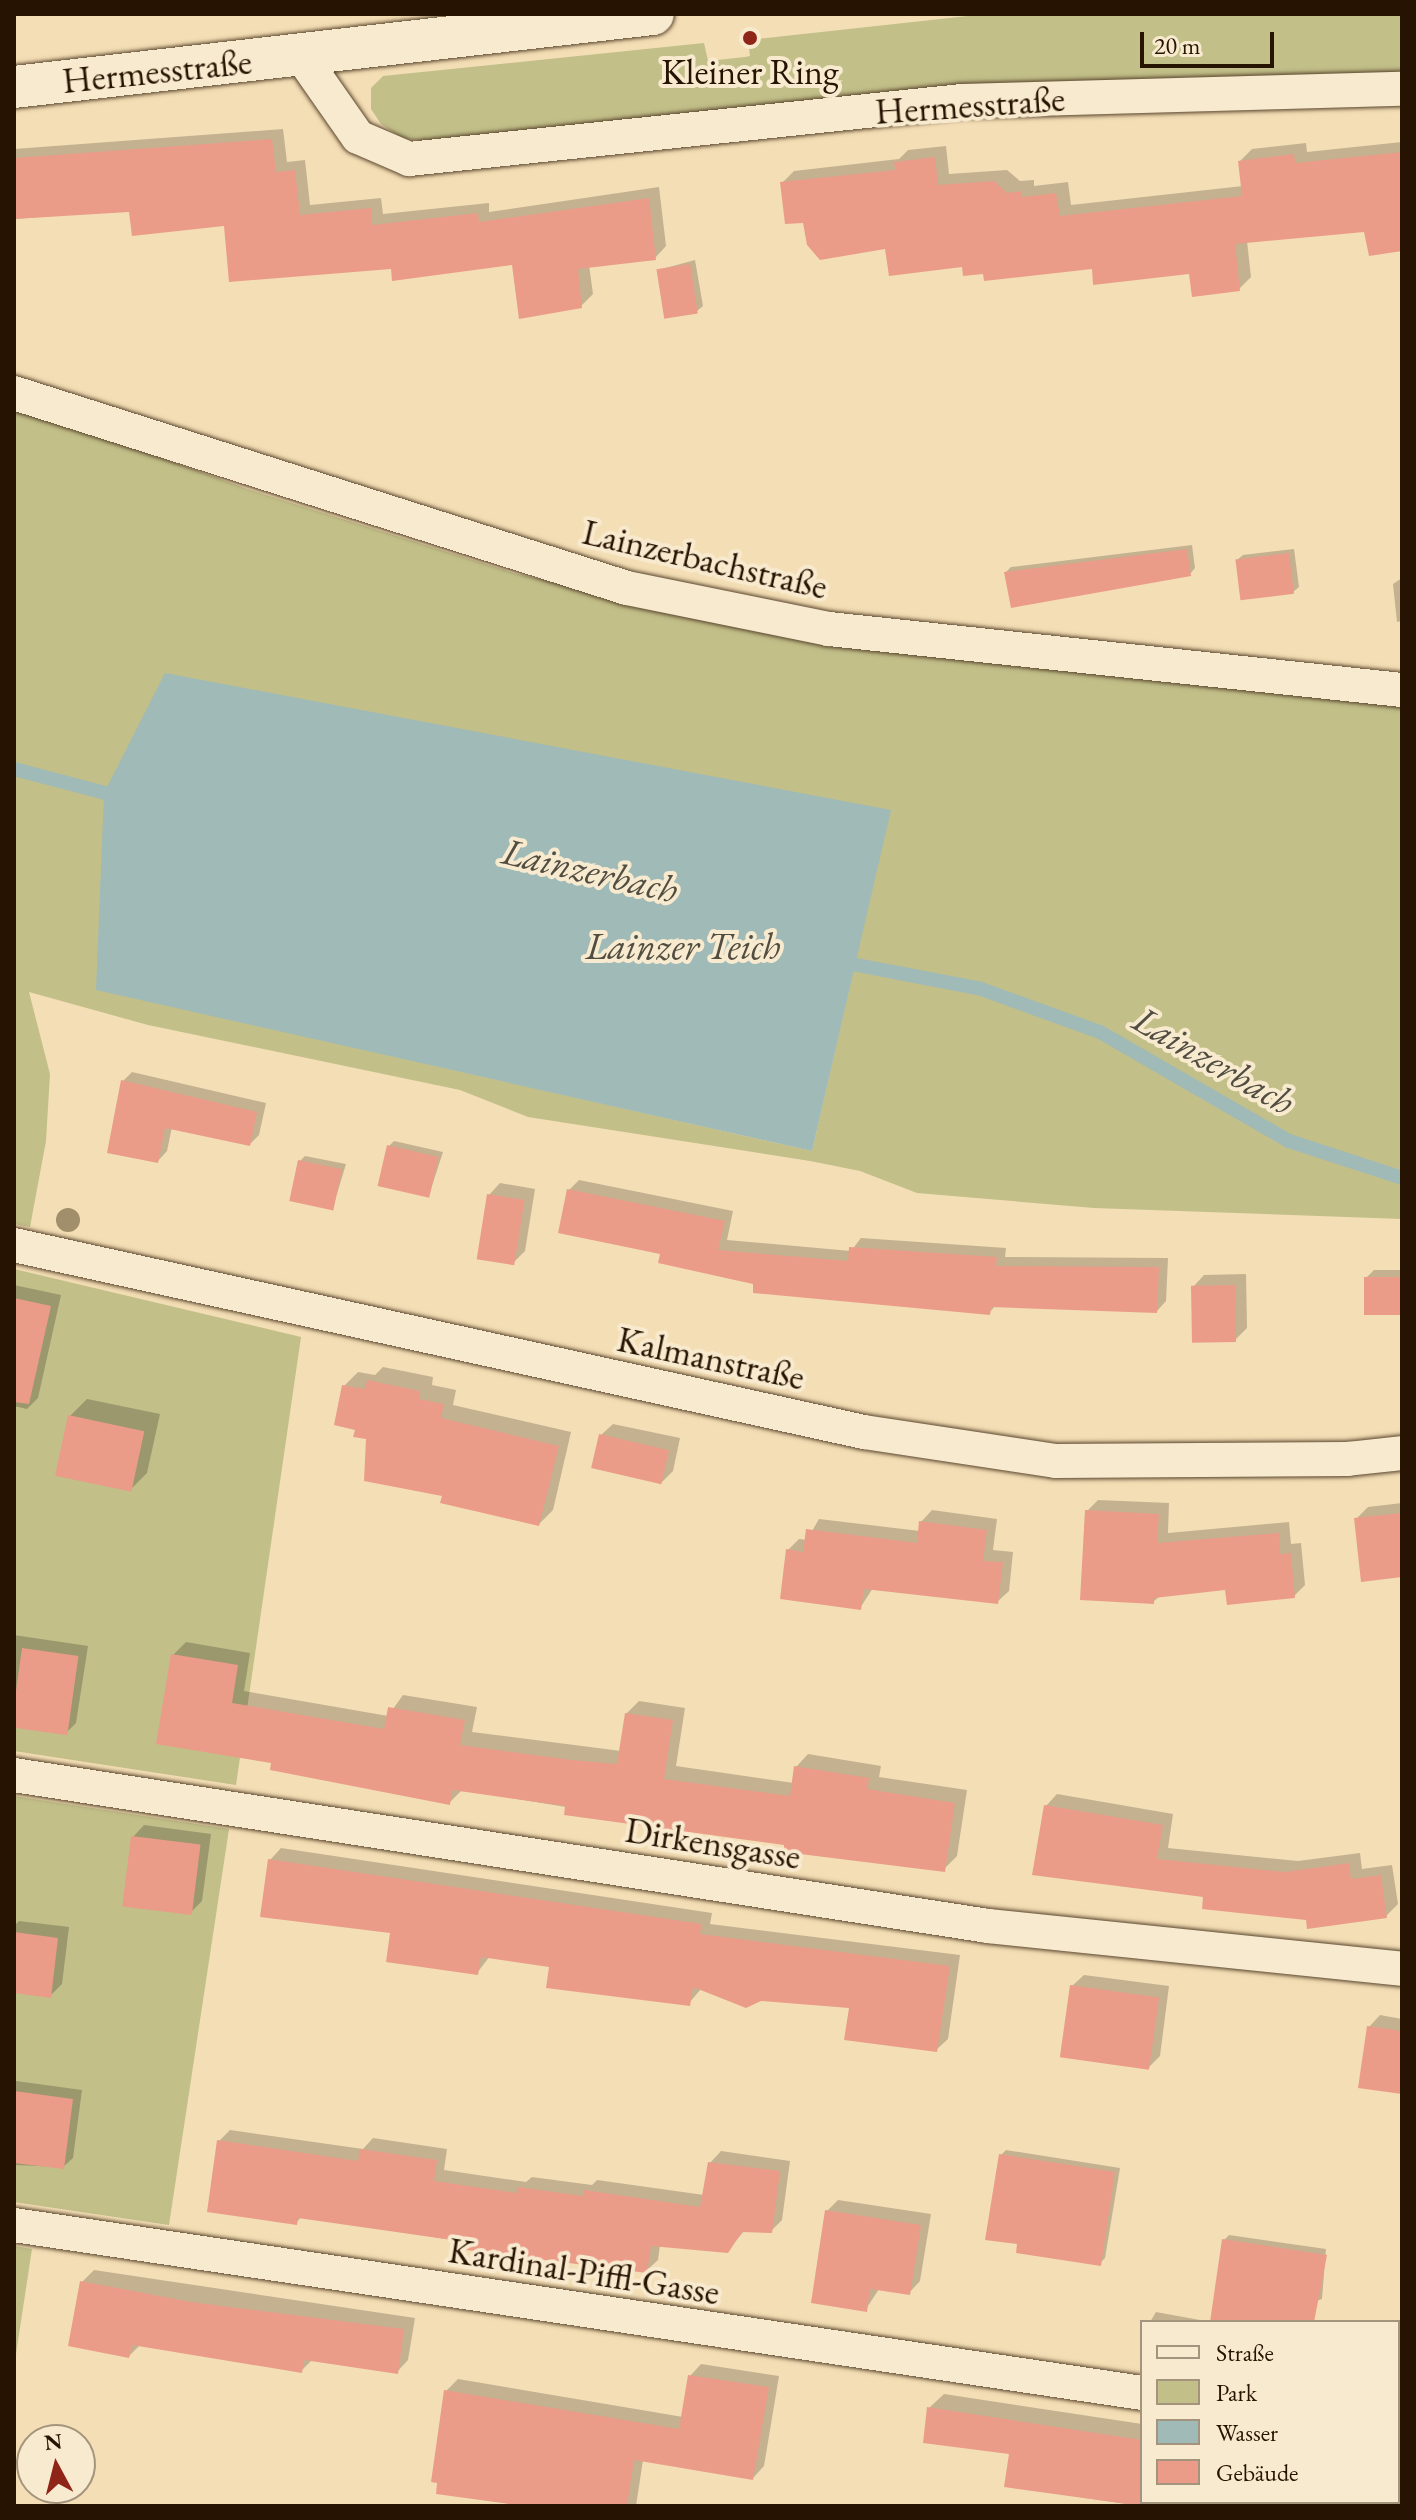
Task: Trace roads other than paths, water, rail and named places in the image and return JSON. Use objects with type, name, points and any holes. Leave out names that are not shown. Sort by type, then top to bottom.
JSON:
[{"type":"street","name":"Hermesstraße","points":[[14,87],[653,14]]},
{"type":"street","name":"Hermesstraße","points":[[300,54],[358,137],[409,159],[962,101],[1402,89]]},
{"type":"street","name":"Lainzerbachstraße","points":[[14,393],[627,588],[829,629],[1402,690]]},
{"type":"street","name":"Kalmanstraße","points":[[14,1245],[317,1316],[864,1432],[1056,1461],[1347,1459],[1402,1453]]},
{"type":"street","name":"Dirkensgasse","points":[[14,1775],[988,1926],[1402,1969]]},
{"type":"street","name":"Kardinal-Piffl-Gasse","points":[[14,2225],[1140,2393]]},
{"type":"water","name":"Lainzer Teich","points":[[165,673],[891,810],[812,1151],[96,990],[104,793]]},
{"type":"waterway","name":"Lainzerbach","points":[[14,769],[121,797]]},
{"type":"waterway","name":"Lainzerbach","points":[[836,961],[981,989],[1100,1032],[1289,1141],[1402,1178]]},
{"type":"place","name":"Kleiner Ring","points":[[750,38]]}]
